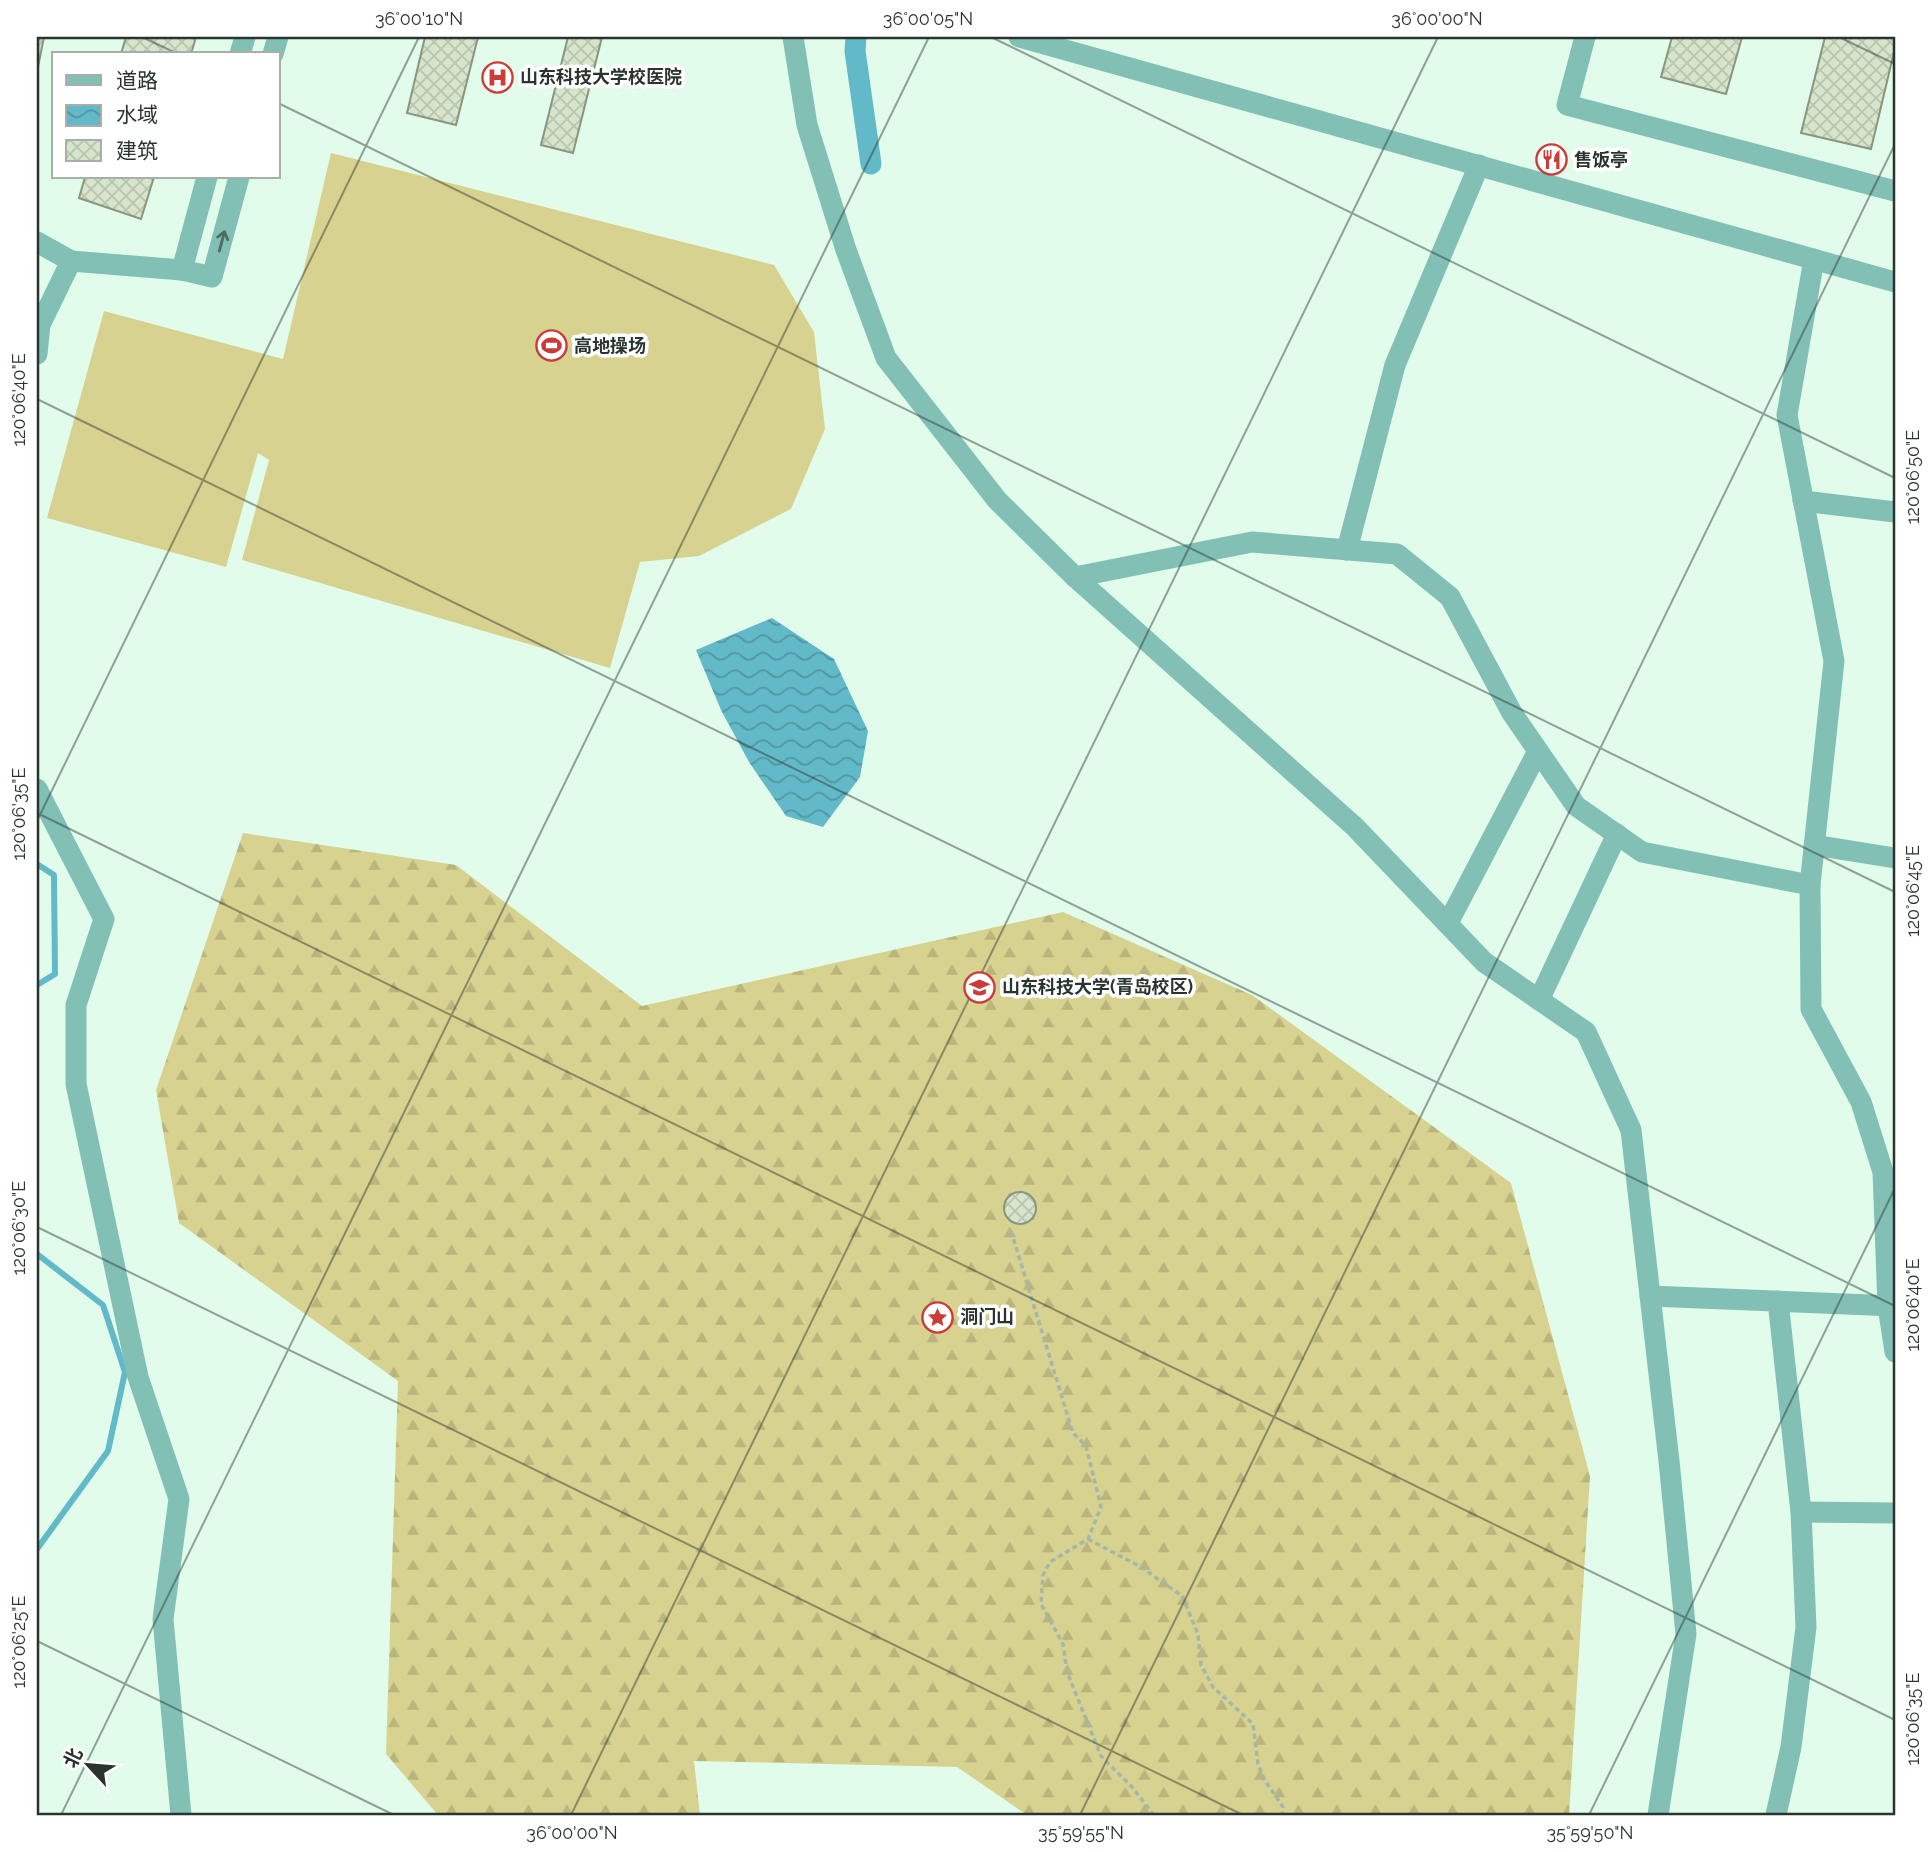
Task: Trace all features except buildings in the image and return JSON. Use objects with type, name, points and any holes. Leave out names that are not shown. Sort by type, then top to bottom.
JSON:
[{"type":"lane","points":[[793,37],[807,125],[846,250],[886,358],[997,500],[1075,577],[1355,827],[1484,962],[1586,1032],[1631,1130],[1686,1634],[1658,1815]]},
{"type":"lane","points":[[1019,37],[1895,282]]},
{"type":"lane","points":[[1585,37],[1567,105],[1895,191]]},
{"type":"lane","points":[[1347,550],[1395,365],[1479,165]]},
{"type":"lane","points":[[182,270],[207,178]]},
{"type":"lane","points":[[37,242],[72,261],[182,270],[212,277],[239,178]]},
{"type":"lane","points":[[1814,259],[1787,415],[1834,661],[1810,886],[1811,1009],[1861,1102],[1883,1172],[1895,1352]]},
{"type":"lane","points":[[37,354],[40,325],[72,261]]},
{"type":"lane","points":[[1803,501],[1895,512]]},
{"type":"lane","points":[[1075,577],[1252,542],[1396,554],[1450,597],[1512,713],[1576,806],[1642,852],[1810,886]]},
{"type":"lane","points":[[1448,923],[1538,751]]},
{"type":"lane","points":[[37,789],[104,919],[76,1005],[76,1084],[138,1377],[179,1499],[163,1619],[181,1815]]},
{"type":"lane","points":[[1539,1000],[1617,834]]},
{"type":"lane","points":[[1814,845],[1895,858]]},
{"type":"lane","points":[[1650,1296],[1892,1306]]},
{"type":"lane","points":[[1776,1815],[1791,1746],[1806,1627],[1801,1512],[1779,1301]]},
{"type":"lane","points":[[1801,1512],[1895,1513]]},
{"type":"path","points":[[1011,1231],[1073,1433],[1086,1446],[1101,1507],[1088,1539],[1050,1562],[1043,1575],[1041,1604],[1063,1644],[1067,1672],[1101,1756],[1132,1787],[1154,1815]]},
{"type":"path","points":[[1088,1539],[1141,1567],[1182,1596],[1198,1634],[1201,1665],[1213,1687],[1252,1724],[1258,1764],[1264,1779],[1283,1807],[1282,1815]]},
{"type":"green space","name":"高地操场","points":[[331,153],[774,265],[814,332],[825,429],[791,509],[699,556],[640,562],[610,668],[242,560],[269,460],[258,453],[226,567],[47,518],[104,311],[283,359]]},
{"type":"green space","points":[[243,833],[456,865],[642,1006],[1063,912],[1252,995],[1511,1183],[1590,1476],[1569,1815],[1027,1815],[957,1767],[694,1761],[700,1815],[438,1815],[386,1754],[398,1381],[179,1223],[156,1090]]},
{"type":"water","points":[[772,618],[834,659],[868,731],[860,777],[823,827],[786,816],[749,762],[721,710],[696,650]]},
{"type":"waterway","points":[[856,37],[855,51],[871,164]]},
{"type":"waterway","points":[[37,864],[54,875],[55,974],[37,985]]},
{"type":"waterway","points":[[37,1254],[103,1305],[125,1372],[108,1451],[37,1549]]},
{"type":"place","name":"山东科技大学校医院","points":[[497,77]]},
{"type":"place","name":"售饭亭","points":[[1551,160]]},
{"type":"place","name":"高地操场","points":[[551,346]]},
{"type":"place","name":"山东科技大学(青岛校区)","points":[[979,987]]},
{"type":"place","name":"洞门山","points":[[937,1317]]}]
